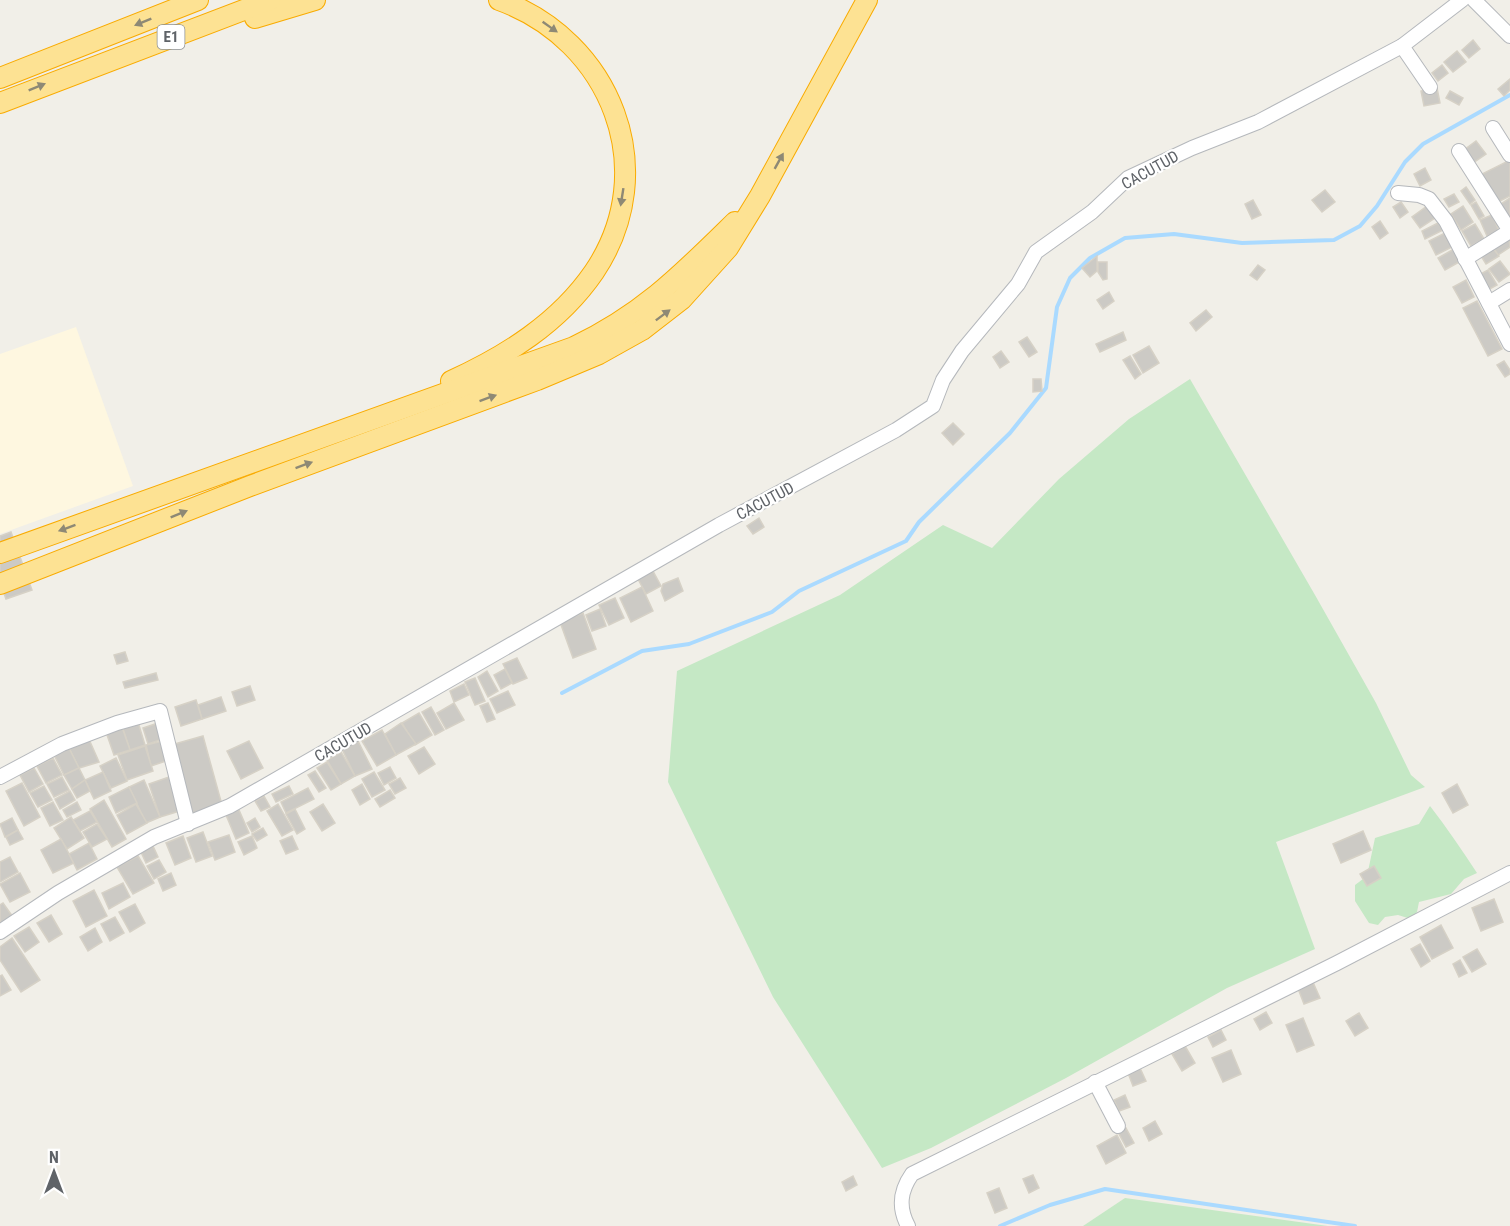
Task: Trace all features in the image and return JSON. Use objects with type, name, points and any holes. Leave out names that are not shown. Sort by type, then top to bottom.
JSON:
[{"type":"highway","name":"E1","points":[[0,78],[198,0]]},
{"type":"highway","name":"E1","points":[[0,103],[270,0]]},
{"type":"highway","points":[[71,74],[92,77],[271,12],[315,0]]},
{"type":"highway","points":[[311,440],[441,386],[508,352],[542,327],[578,293],[595,270],[609,244],[619,215],[625,166],[622,137],[609,99],[583,57],[559,34],[527,13],[499,0]]},
{"type":"highway","points":[[0,584],[250,486],[537,380],[599,354],[642,330],[695,287],[728,248],[760,196],[867,0]]},
{"type":"highway","points":[[0,553],[311,440],[543,360],[607,331],[634,314],[675,282],[760,196]]},
{"type":"street","name":"CACUTUD","points":[[0,932],[58,893],[154,837],[231,806],[719,525],[896,430],[933,406],[943,380],[962,351],[1018,284],[1036,252],[1092,212],[1128,178],[1192,148],[1258,122],[1402,46],[1462,0]]},
{"type":"street","points":[[1474,0],[1510,36]]},
{"type":"street","points":[[1402,46],[1430,87]]},
{"type":"street","points":[[1493,128],[1510,155]]},
{"type":"street","points":[[1460,151],[1510,231],[1465,259]]},
{"type":"street","points":[[1398,193],[1429,199],[1446,221],[1510,344]]},
{"type":"street","points":[[1489,303],[1510,290]]},
{"type":"street","points":[[0,777],[62,744],[117,723],[160,711],[188,824]]},
{"type":"street","points":[[908,1226],[901,1205],[902,1188],[912,1174],[1337,963],[1510,873]]},
{"type":"street","points":[[1095,1082],[1118,1126]]},
{"type":"shaded area","points":[[76,327],[133,486],[0,534],[0,354]]},
{"type":"green space","points":[[1190,379],[1376,703],[1411,775],[1425,787],[1276,842],[1315,949],[1227,988],[1066,1078],[931,1148],[882,1168],[773,997],[668,782],[677,671],[840,595],[943,525],[992,548],[1059,479],[1129,419]]},
{"type":"green space","points":[[1430,806],[1477,873],[1464,879],[1451,894],[1419,902],[1417,912],[1411,919],[1398,915],[1385,917],[1378,925],[1369,923],[1355,901],[1355,885],[1367,876],[1375,838],[1419,824]]},
{"type":"green space","points":[[1125,1198],[1328,1226],[1083,1226]]},
{"type":"building","points":[[1473,40],[1480,49],[1469,58],[1462,50]]},
{"type":"building","points":[[1457,51],[1466,62],[1453,72],[1444,62]]},
{"type":"building","points":[[1442,65],[1448,73],[1438,81],[1432,73]]},
{"type":"building","points":[[1510,79],[1510,90],[1504,96],[1498,89]]},
{"type":"building","points":[[1437,88],[1440,103],[1424,106],[1421,91]]},
{"type":"building","points":[[1450,91],[1463,98],[1459,105],[1446,98]]},
{"type":"building","points":[[1476,141],[1486,154],[1473,163],[1464,150]]},
{"type":"building","points":[[1510,160],[1510,196],[1496,203],[1482,174]]},
{"type":"building","points":[[1425,168],[1431,180],[1420,186],[1414,174]]},
{"type":"building","points":[[1466,187],[1475,200],[1470,204],[1461,191]]},
{"type":"building","points":[[1325,190],[1335,202],[1322,212],[1312,200]]},
{"type":"building","points":[[1454,194],[1459,202],[1449,207],[1444,199]]},
{"type":"building","points":[[1510,198],[1510,225],[1498,206]]},
{"type":"building","points":[[1253,200],[1261,215],[1252,219],[1245,204]]},
{"type":"building","points":[[1401,202],[1408,212],[1400,218],[1393,207]]},
{"type":"building","points":[[1476,202],[1484,216],[1479,219],[1471,205]]},
{"type":"building","points":[[1427,206],[1435,218],[1420,228],[1412,217]]},
{"type":"building","points":[[1463,206],[1473,222],[1461,230],[1451,214]]},
{"type":"building","points":[[1492,215],[1499,231],[1487,236],[1480,220]]},
{"type":"building","points":[[1380,221],[1388,233],[1380,239],[1372,227]]},
{"type":"building","points":[[1438,223],[1443,230],[1425,239],[1422,231]]},
{"type":"building","points":[[1475,224],[1484,239],[1471,246],[1462,231]]},
{"type":"building","points":[[1447,232],[1454,246],[1436,255],[1429,241]]},
{"type":"building","points":[[1509,239],[1510,247],[1498,255],[1493,248]]},
{"type":"building","points":[[1493,248],[1499,256],[1486,264],[1481,256]]},
{"type":"building","points":[[1454,249],[1461,261],[1445,270],[1438,258]]},
{"type":"building","points":[[1097,256],[1097,271],[1090,277],[1082,268]]},
{"type":"building","points":[[1500,261],[1510,274],[1499,282],[1489,269]]},
{"type":"building","points":[[1098,262],[1107,262],[1107,279],[1103,280],[1098,272]]},
{"type":"building","points":[[1258,265],[1265,270],[1257,280],[1250,275]]},
{"type":"building","points":[[1488,270],[1497,285],[1486,291],[1477,276]]},
{"type":"building","points":[[1466,280],[1474,297],[1462,303],[1453,287]]},
{"type":"building","points":[[1109,292],[1114,301],[1103,309],[1097,300]]},
{"type":"building","points":[[1477,301],[1502,349],[1488,356],[1463,308]]},
{"type":"building","points":[[1206,310],[1212,317],[1196,331],[1190,323]]},
{"type":"building","points":[[1123,332],[1126,340],[1100,352],[1096,344]]},
{"type":"building","points":[[1027,337],[1037,352],[1029,357],[1019,342]]},
{"type":"building","points":[[1149,346],[1159,363],[1143,373],[1133,355]]},
{"type":"building","points":[[1001,351],[1009,362],[1000,368],[993,357]]},
{"type":"building","points":[[1130,356],[1141,374],[1135,379],[1123,360]]},
{"type":"building","points":[[1504,361],[1510,370],[1510,374],[1505,377],[1497,365]]},
{"type":"building","points":[[1033,379],[1041,379],[1042,391],[1033,392]]},
{"type":"building","points":[[953,423],[964,434],[953,445],[942,433]]},
{"type":"building","points":[[759,518],[764,527],[753,534],[747,526]]},
{"type":"building","points":[[11,532],[32,590],[6,599],[0,582],[0,536]]},
{"type":"building","points":[[653,571],[661,586],[646,594],[638,579]]},
{"type":"building","points":[[678,578],[683,591],[665,601],[661,591],[663,584]]},
{"type":"building","points":[[642,587],[653,611],[631,622],[620,598]]},
{"type":"building","points":[[615,598],[624,618],[609,625],[599,605]]},
{"type":"building","points":[[600,609],[606,626],[592,631],[586,615]]},
{"type":"building","points":[[583,613],[596,649],[573,658],[560,622]]},
{"type":"building","points":[[125,652],[128,661],[117,664],[114,655]]},
{"type":"building","points":[[517,658],[527,678],[513,684],[503,664]]},
{"type":"building","points":[[505,669],[512,683],[501,689],[494,675]]},
{"type":"building","points":[[487,671],[498,691],[488,697],[478,677]]},
{"type":"building","points":[[156,673],[158,680],[125,688],[123,682]]},
{"type":"building","points":[[475,678],[485,701],[475,705],[465,682]]},
{"type":"building","points":[[464,684],[469,695],[454,702],[450,691]]},
{"type":"building","points":[[250,686],[255,700],[237,706],[232,692]]},
{"type":"building","points":[[508,691],[515,705],[497,713],[490,699]]},
{"type":"building","points":[[221,697],[226,711],[202,719],[198,705]]},
{"type":"building","points":[[196,700],[202,719],[181,726],[175,707]]},
{"type":"building","points":[[454,703],[464,720],[446,729],[437,713]]},
{"type":"building","points":[[488,703],[495,719],[487,722],[480,706]]},
{"type":"building","points":[[431,707],[444,730],[435,735],[422,712]]},
{"type":"building","points":[[419,713],[432,735],[415,745],[402,723]]},
{"type":"building","points":[[138,722],[145,745],[130,750],[122,726]]},
{"type":"building","points":[[161,722],[166,738],[148,744],[143,728]]},
{"type":"building","points":[[401,723],[416,744],[396,755],[385,734]]},
{"type":"building","points":[[122,727],[130,750],[114,755],[106,732]]},
{"type":"building","points":[[382,730],[396,755],[377,766],[362,741]]},
{"type":"building","points":[[203,736],[222,805],[191,814],[171,745]]},
{"type":"building","points":[[88,737],[99,762],[79,768],[69,748]]},
{"type":"building","points":[[163,741],[169,760],[151,766],[146,745]]},
{"type":"building","points":[[249,741],[263,768],[241,779],[227,751]]},
{"type":"building","points":[[358,741],[372,769],[355,776],[342,749]]},
{"type":"building","points":[[145,746],[153,771],[127,780],[118,755]]},
{"type":"building","points":[[424,747],[435,764],[419,774],[408,756]]},
{"type":"building","points":[[69,748],[79,768],[64,775],[54,755]]},
{"type":"building","points":[[341,752],[355,776],[341,784],[327,760]]},
{"type":"building","points":[[53,758],[62,775],[46,783],[37,766]]},
{"type":"building","points":[[116,758],[127,781],[111,788],[100,766]]},
{"type":"building","points":[[327,762],[341,784],[331,790],[317,768]]},
{"type":"building","points":[[390,767],[396,778],[384,785],[378,773]]},
{"type":"building","points":[[34,768],[43,784],[29,792],[20,775]]},
{"type":"building","points":[[79,768],[85,780],[72,789],[64,775]]},
{"type":"building","points":[[315,771],[326,788],[319,792],[308,775]]},
{"type":"building","points":[[103,772],[111,791],[94,799],[85,780]]},
{"type":"building","points":[[374,772],[385,790],[372,797],[362,779]]},
{"type":"building","points":[[172,776],[183,810],[160,817],[149,784]]},
{"type":"building","points":[[62,777],[69,790],[54,797],[47,784]]},
{"type":"building","points":[[400,778],[406,788],[395,794],[389,784]]},
{"type":"building","points":[[85,780],[90,791],[77,798],[72,789]]},
{"type":"building","points":[[144,780],[160,817],[146,823],[129,787]]},
{"type":"building","points":[[22,783],[40,817],[24,826],[6,791]]},
{"type":"building","points":[[362,784],[370,799],[360,805],[352,790]]},
{"type":"building","points":[[1457,784],[1468,805],[1453,813],[1442,793]]},
{"type":"building","points":[[44,786],[52,800],[38,807],[30,793]]},
{"type":"building","points":[[289,786],[293,794],[276,802],[272,794]]},
{"type":"building","points":[[129,787],[137,803],[116,813],[109,797]]},
{"type":"building","points":[[308,788],[314,799],[286,813],[281,802]]},
{"type":"building","points":[[390,790],[395,798],[380,807],[375,799]]},
{"type":"building","points":[[70,791],[75,800],[60,809],[55,799]]},
{"type":"building","points":[[264,796],[270,807],[261,811],[255,801]]},
{"type":"building","points":[[104,800],[126,839],[112,847],[90,809]]},
{"type":"building","points":[[53,802],[63,820],[50,826],[41,808]]},
{"type":"building","points":[[77,802],[81,810],[67,817],[63,810]]},
{"type":"building","points":[[136,804],[147,823],[127,834],[117,815]]},
{"type":"building","points":[[278,804],[293,830],[282,836],[267,811]]},
{"type":"building","points":[[323,804],[335,823],[322,831],[310,812]]},
{"type":"building","points":[[295,809],[305,829],[297,834],[286,814]]},
{"type":"building","points":[[239,810],[249,833],[236,839],[226,815]]},
{"type":"building","points":[[90,811],[97,822],[80,831],[73,820]]},
{"type":"building","points":[[71,817],[84,838],[67,849],[54,828]]},
{"type":"building","points":[[12,818],[18,830],[5,837],[0,824]]},
{"type":"building","points":[[255,818],[260,827],[252,832],[247,823]]},
{"type":"building","points":[[97,824],[107,839],[92,847],[83,832]]},
{"type":"building","points":[[263,828],[267,835],[257,841],[252,834]]},
{"type":"building","points":[[18,830],[23,839],[10,845],[6,837]]},
{"type":"building","points":[[1363,831],[1371,850],[1341,863],[1333,844]]},
{"type":"building","points":[[203,832],[212,856],[196,862],[187,838]]},
{"type":"building","points":[[229,835],[235,852],[215,860],[208,842]]},
{"type":"building","points":[[183,836],[191,858],[175,865],[166,843]]},
{"type":"building","points":[[252,836],[257,848],[244,855],[238,842]]},
{"type":"building","points":[[292,836],[298,849],[286,854],[280,841]]},
{"type":"building","points":[[61,839],[74,863],[53,873],[41,850]]},
{"type":"building","points":[[89,843],[97,859],[77,870],[69,854]]},
{"type":"building","points":[[153,846],[158,857],[146,863],[141,852]]},
{"type":"building","points":[[138,856],[154,883],[133,894],[117,867]]},
{"type":"building","points":[[10,857],[18,872],[0,882],[0,862]]},
{"type":"building","points":[[159,860],[166,872],[154,879],[147,866]]},
{"type":"building","points":[[1374,866],[1381,878],[1367,886],[1360,874]]},
{"type":"building","points":[[20,873],[30,892],[10,902],[0,884]]},
{"type":"building","points":[[171,873],[176,885],[163,891],[158,879]]},
{"type":"building","points":[[123,883],[130,897],[109,909],[102,893]]},
{"type":"building","points":[[94,890],[107,916],[86,927],[73,901]]},
{"type":"building","points":[[1494,899],[1503,922],[1481,931],[1472,908]]},
{"type":"building","points":[[3,903],[13,917],[0,925],[0,905]]},
{"type":"building","points":[[135,904],[145,923],[130,932],[119,912]]},
{"type":"building","points":[[51,915],[62,934],[49,942],[37,923]]},
{"type":"building","points":[[115,917],[124,933],[110,941],[101,924]]},
{"type":"building","points":[[1441,925],[1453,948],[1432,959],[1420,937]]},
{"type":"building","points":[[29,927],[39,942],[25,952],[14,936]]},
{"type":"building","points":[[95,928],[102,942],[88,951],[80,937]]},
{"type":"building","points":[[12,938],[40,980],[21,992],[0,960],[0,947]]},
{"type":"building","points":[[1420,944],[1430,961],[1421,967],[1411,949]]},
{"type":"building","points":[[1477,949],[1486,964],[1472,972],[1463,957]]},
{"type":"building","points":[[1460,960],[1467,973],[1459,977],[1453,964]]},
{"type":"building","points":[[2,975],[11,990],[0,996],[0,976]]},
{"type":"building","points":[[1312,980],[1320,998],[1304,1004],[1297,986]]},
{"type":"building","points":[[1266,1012],[1272,1023],[1260,1030],[1254,1019]]},
{"type":"building","points":[[1359,1013],[1368,1028],[1355,1036],[1346,1021]]},
{"type":"building","points":[[1303,1018],[1314,1045],[1297,1052],[1286,1025]]},
{"type":"building","points":[[1221,1030],[1226,1040],[1213,1047],[1208,1037]]},
{"type":"building","points":[[1185,1046],[1195,1063],[1182,1071],[1172,1054]]},
{"type":"building","points":[[1231,1050],[1241,1074],[1223,1082],[1212,1058]]},
{"type":"building","points":[[1140,1068],[1146,1081],[1133,1086],[1128,1073]]},
{"type":"building","points":[[1125,1095],[1130,1107],[1119,1111],[1114,1100]]},
{"type":"building","points":[[1155,1121],[1162,1134],[1149,1141],[1143,1128]]},
{"type":"building","points":[[1126,1128],[1134,1143],[1126,1147],[1118,1132]]},
{"type":"building","points":[[1117,1135],[1126,1153],[1106,1164],[1097,1146]]},
{"type":"building","points":[[1033,1175],[1039,1188],[1029,1193],[1023,1179]]},
{"type":"building","points":[[853,1176],[857,1185],[846,1191],[842,1182]]},
{"type":"building","points":[[999,1188],[1007,1208],[995,1213],[987,1193]]},
{"type":"waterway","points":[[562,693],[642,651],[689,644],[772,612],[799,591],[906,541],[919,522],[1010,433],[1046,388],[1057,307],[1070,278],[1090,258],[1125,238],[1174,234],[1242,243],[1334,240],[1360,226],[1377,206],[1405,162],[1423,144],[1510,95]]},
{"type":"waterway","points":[[1000,1226],[1050,1205],[1105,1189],[1355,1226]]}]
